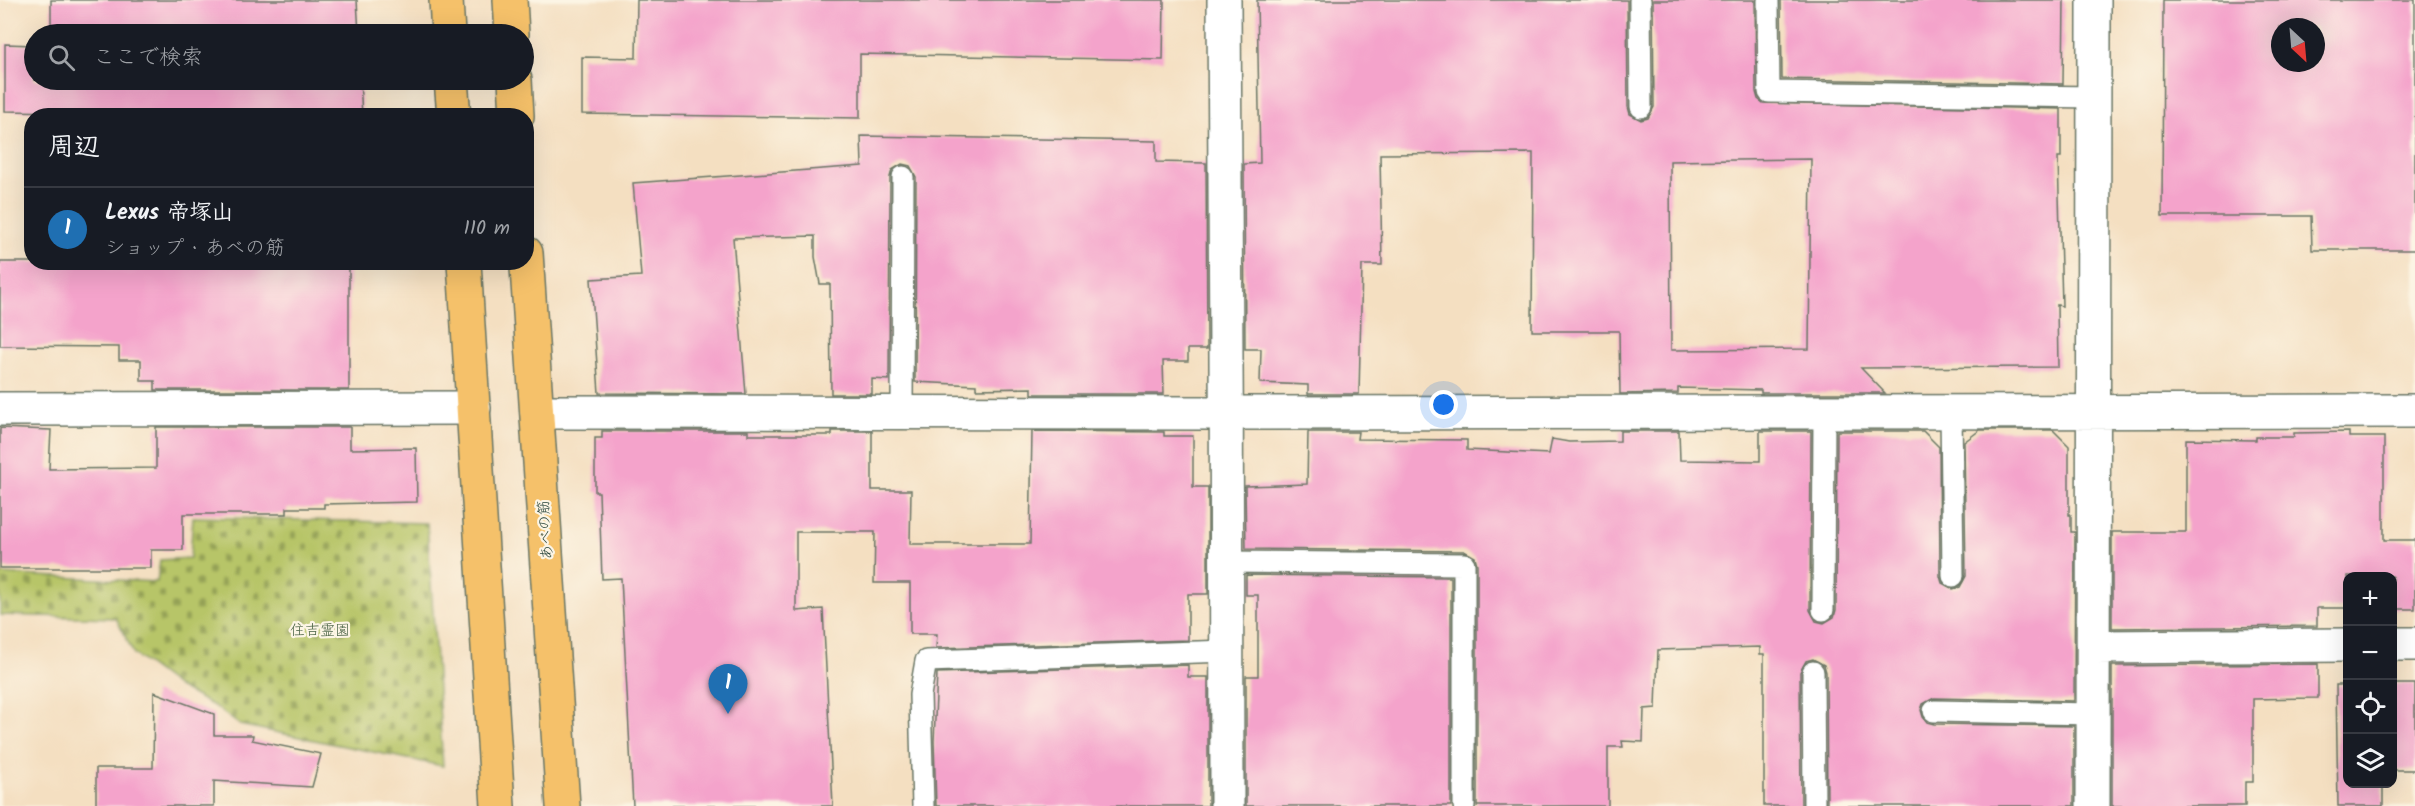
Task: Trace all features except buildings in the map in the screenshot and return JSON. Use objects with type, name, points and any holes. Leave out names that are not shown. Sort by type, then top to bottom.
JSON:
[{"type":"main road","points":[[446,0],[447,24]]},
{"type":"main road","points":[[510,0],[511,24]]},
{"type":"main road","points":[[453,90],[454,108]]},
{"type":"main road","points":[[516,90],[517,108]]},
{"type":"main road","points":[[465,270],[498,806]]},
{"type":"main road","name":"あべの筋","points":[[527,270],[563,806]]},
{"type":"street","points":[[1224,0],[1225,413],[1228,562],[1227,806]]},
{"type":"street","points":[[2093,806],[2094,0]]},
{"type":"street","points":[[0,409],[474,408]]},
{"type":"street","points":[[537,412],[2415,411]]},
{"type":"street","points":[[2397,644],[2415,644]]},
{"type":"street","points":[[2094,647],[2343,645]]},
{"type":"lane","points":[[1640,0],[1641,107]]},
{"type":"lane","points":[[1768,0],[1769,92],[2094,97]]},
{"type":"lane","points":[[902,413],[903,177]]},
{"type":"lane","points":[[1951,411],[1953,576]]},
{"type":"lane","points":[[1823,610],[1824,412]]},
{"type":"lane","points":[[1228,562],[1464,564],[1464,806]]},
{"type":"lane","points":[[923,806],[920,695],[926,661],[1228,651]]},
{"type":"lane","points":[[1813,672],[1814,806]]},
{"type":"lane","points":[[1934,711],[2094,714]]},
{"type":"green space","name":"住吉霊園","points":[[193,517],[427,523],[443,766],[240,725],[214,706],[178,687],[134,654],[116,618],[0,615],[0,574],[157,582],[160,560],[190,558]]},
{"type":"place","name":"Lexus 帝塚山","points":[[728,714]]}]
